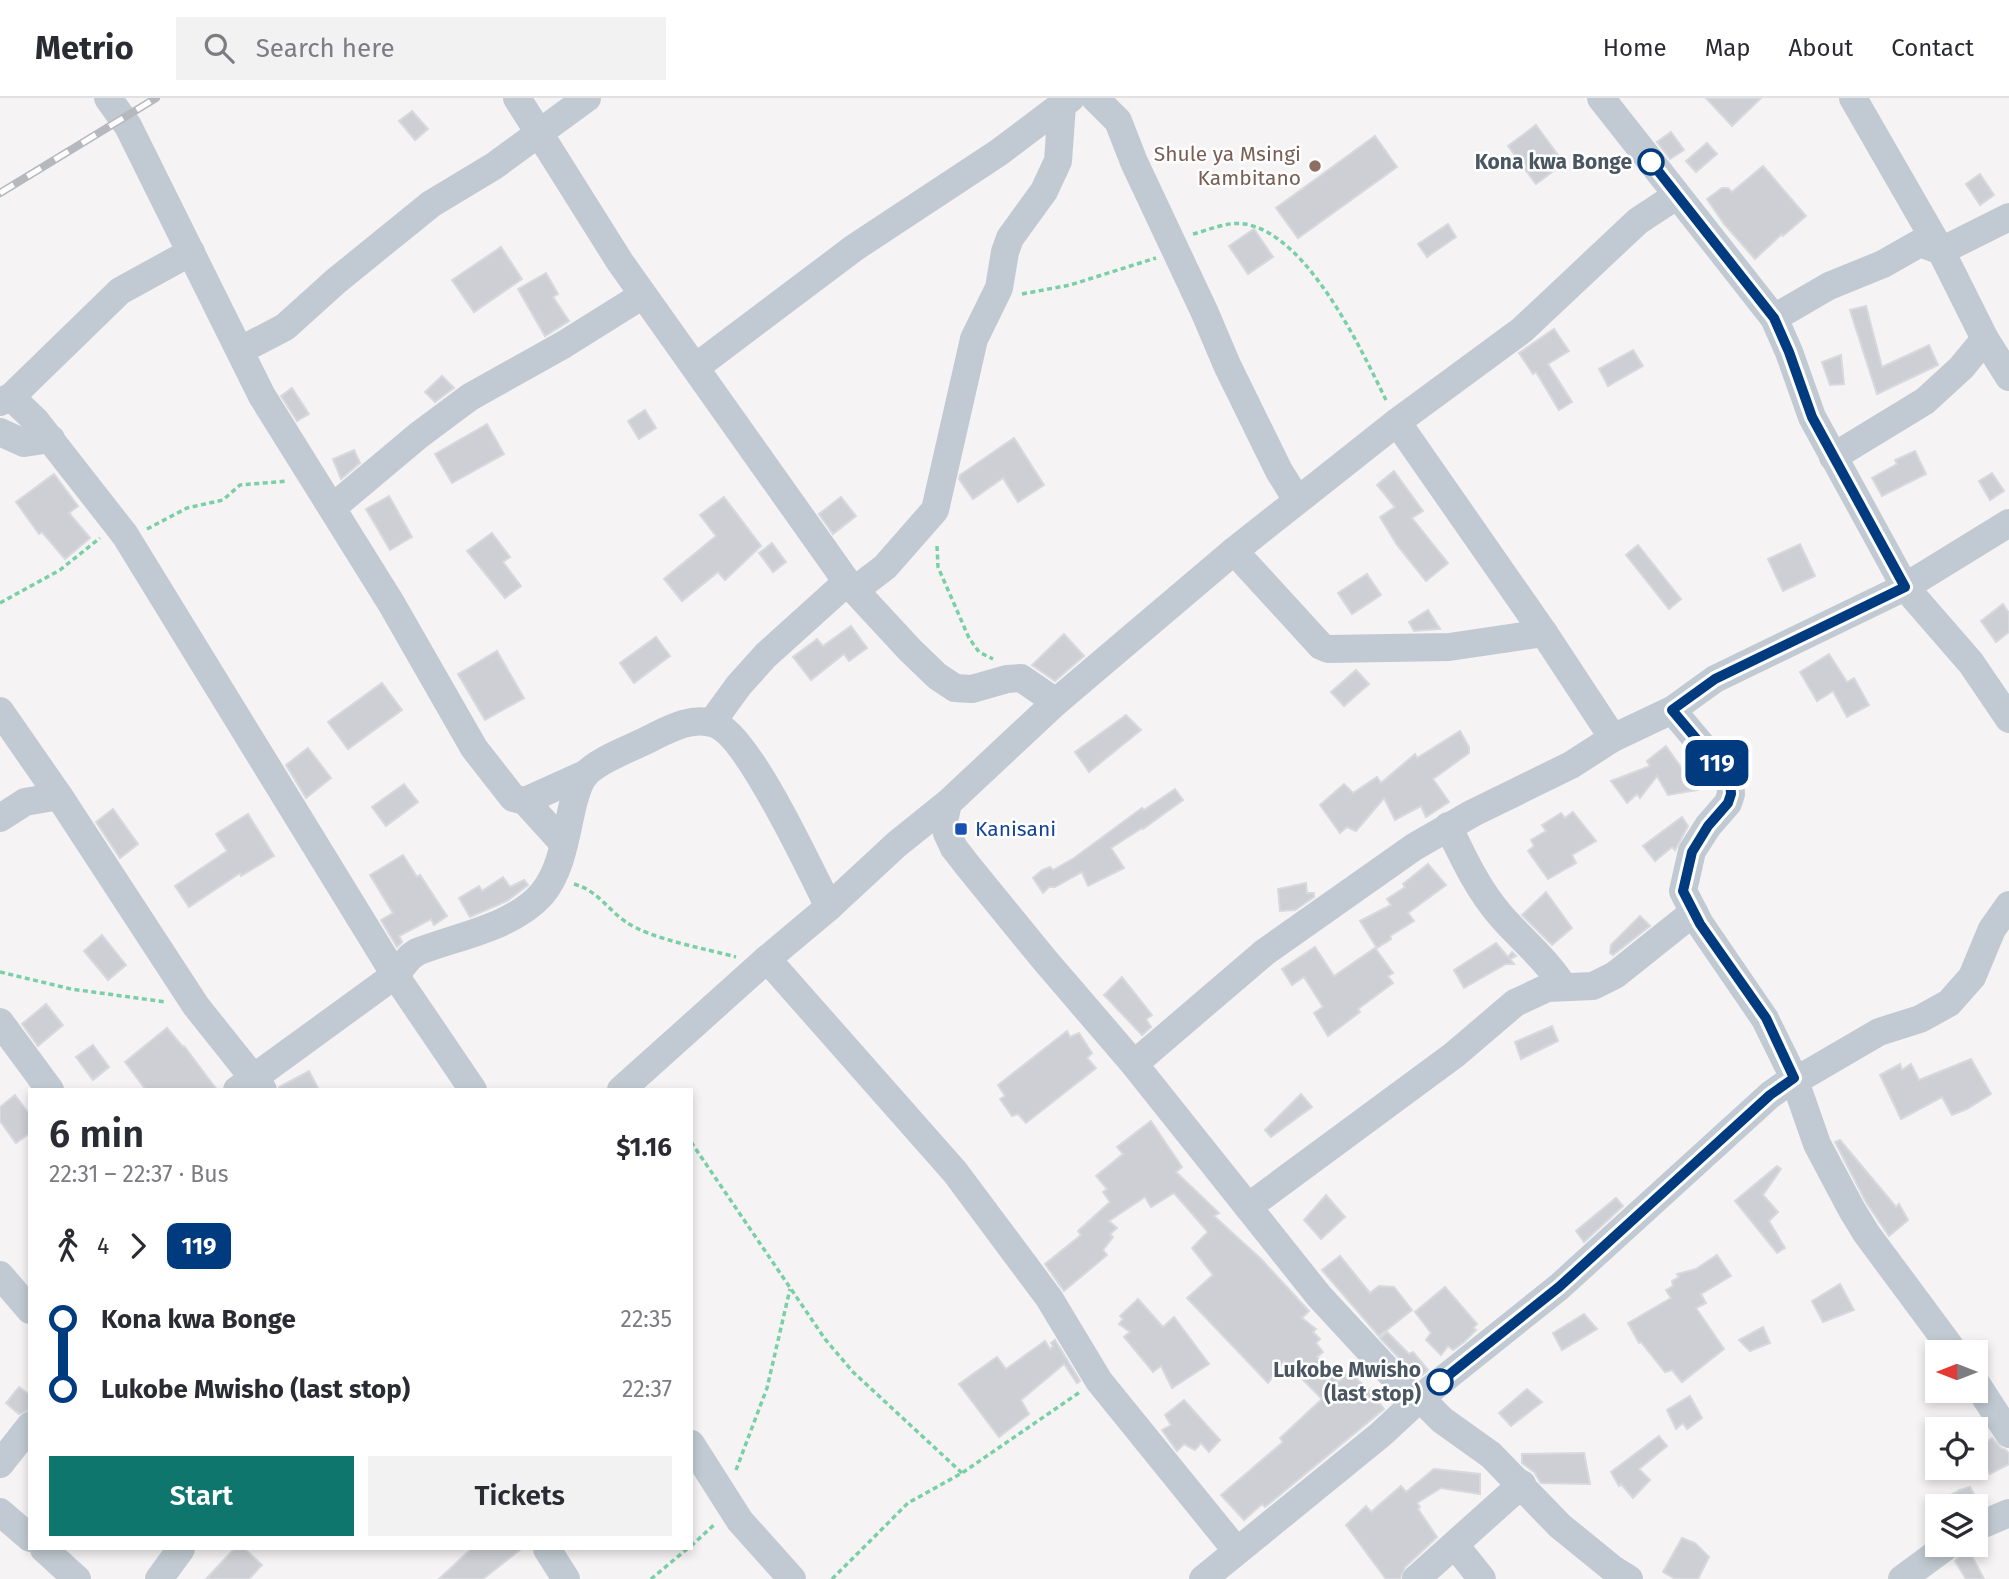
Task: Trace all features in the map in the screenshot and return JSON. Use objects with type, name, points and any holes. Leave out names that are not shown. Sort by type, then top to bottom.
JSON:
[{"type":"street","points":[[108,98],[124,119],[262,396],[391,603],[474,748],[513,798],[525,801],[585,774],[608,759],[677,726],[693,722],[712,722],[727,733],[763,780],[829,907]]},
{"type":"street","points":[[517,98],[643,295],[851,586],[910,650],[937,676],[955,688],[972,689],[1021,678],[1056,702]]},
{"type":"street","points":[[241,350],[285,327],[336,281],[431,204],[494,166],[587,98]]},
{"type":"street","points":[[1095,98],[1118,121],[1134,162],[1248,409],[1297,500]]},
{"type":"street","points":[[1601,98],[1774,318],[1812,417],[1905,587],[1971,663],[2009,719]]},
{"type":"street","points":[[1853,98],[1941,251],[1984,339],[2009,377]]},
{"type":"street","points":[[712,722],[739,685],[766,655],[851,586],[885,567],[935,510],[974,339],[995,296],[1010,238],[1044,191],[1058,161],[1066,102]]},
{"type":"street","points":[[696,368],[854,248],[978,166],[1066,102]]},
{"type":"street","points":[[623,1088],[897,844],[948,803],[1056,702],[1234,551],[1397,422],[1522,330],[1638,221],[1676,196]]},
{"type":"street","points":[[1774,318],[1829,286],[1860,275],[1920,243],[1941,251],[2009,217]]},
{"type":"street","points":[[191,252],[120,291],[6,399],[35,420],[122,530],[395,975],[471,1088]]},
{"type":"street","points":[[332,508],[419,435],[470,397],[563,345],[643,295]]},
{"type":"street","points":[[1833,457],[1925,401],[1961,368],[1984,339]]},
{"type":"street","points":[[1397,422],[1544,632],[1614,738]]},
{"type":"street","points":[[0,432],[24,443],[51,439]]},
{"type":"street","points":[[1134,1064],[1265,952],[1381,868],[1448,826],[1571,765],[1614,738],[1672,710],[1715,679],[1905,587],[2009,523]]},
{"type":"street","points":[[1234,551],[1321,646],[1328,649],[1449,647],[1544,632]]},
{"type":"street","points":[[0,710],[251,1086],[395,975],[417,951],[485,930],[513,915],[542,894],[564,844],[579,786],[585,774]]},
{"type":"street","points":[[1672,710],[1730,779],[1731,794],[1728,803],[1708,826],[1692,852],[1683,891],[1693,912],[1766,1018],[1794,1078],[1809,1125],[1841,1191],[1866,1233],[1945,1340]]},
{"type":"street","points":[[0,818],[25,803],[59,796]]},
{"type":"street","points":[[525,801],[564,844]]},
{"type":"street","points":[[948,803],[945,825],[954,848],[1042,958],[1134,1064],[1319,1296],[1419,1400],[1491,1455],[1560,1526],[1629,1579]]},
{"type":"street","points":[[1448,826],[1488,900],[1537,951],[1563,986]]},
{"type":"street","points":[[1203,1579],[1559,1287],[1770,1095],[1794,1078],[1807,1074],[1879,1032],[1920,1019],[1949,1003],[1972,977],[1992,929],[2009,905]]},
{"type":"street","points":[[1248,1208],[1454,1055],[1515,1003],[1537,992],[1563,986],[1586,987],[1602,983],[1693,912]]},
{"type":"street","points":[[764,962],[955,1172],[1049,1298],[1099,1381],[1236,1550]]},
{"type":"street","points":[[0,1022],[49,1088]]},
{"type":"street","points":[[0,1275],[28,1308]]},
{"type":"street","points":[[1988,1402],[2009,1434]]},
{"type":"street","points":[[0,1464],[28,1429]]},
{"type":"street","points":[[693,1447],[740,1521],[792,1579]]},
{"type":"street","points":[[1416,1579],[1522,1484]]},
{"type":"street","points":[[0,1512],[28,1536]]},
{"type":"street","points":[[1988,1522],[2009,1513]]},
{"type":"street","points":[[1455,1545],[1482,1579]]},
{"type":"street","points":[[45,1550],[77,1579]]},
{"type":"street","points":[[159,1579],[180,1550]]},
{"type":"street","points":[[548,1550],[566,1579]]},
{"type":"street","points":[[1902,1579],[1932,1557]]},
{"type":"path","points":[[995,296],[1018,295],[1070,285],[1173,244],[1242,224],[1260,230],[1291,249],[1318,278],[1359,346],[1397,422]]},
{"type":"path","points":[[0,603],[60,570],[122,530],[151,528],[191,507],[223,500],[242,484],[290,481],[312,476]]},
{"type":"path","points":[[935,510],[938,567],[969,638],[979,652],[1021,678]]},
{"type":"path","points":[[551,877],[595,893],[627,923],[678,942],[764,962]]},
{"type":"path","points":[[0,972],[71,989],[196,1006]]},
{"type":"path","points":[[693,1145],[825,1339],[853,1371],[962,1473]]},
{"type":"path","points":[[693,1544],[716,1524],[767,1388],[790,1289]]},
{"type":"path","points":[[832,1579],[908,1503],[962,1473],[1055,1408],[1099,1381]]},
{"type":"path","points":[[651,1579],[685,1550]]},
{"type":"building","points":[[1706,98],[1761,98],[1732,126]]},
{"type":"building","points":[[412,111],[428,129],[415,140],[399,121]]},
{"type":"building","points":[[1536,125],[1564,163],[1536,184],[1508,146]]},
{"type":"building","points":[[1671,132],[1684,150],[1670,159],[1657,142]]},
{"type":"building","points":[[1375,136],[1397,167],[1298,238],[1276,208]]},
{"type":"building","points":[[1707,143],[1717,154],[1696,172],[1686,161]]},
{"type":"building","points":[[1763,166],[1806,216],[1755,259],[1724,224],[1707,199],[1722,188],[1728,188],[1732,192]]},
{"type":"building","points":[[1980,174],[1994,195],[1980,205],[1966,184]]},
{"type":"building","points":[[1448,224],[1456,237],[1427,257],[1418,244]]},
{"type":"building","points":[[1254,229],[1273,257],[1248,274],[1229,246]]},
{"type":"building","points":[[501,247],[522,279],[474,312],[452,280]]},
{"type":"building","points":[[546,273],[558,294],[553,297],[569,321],[545,336],[518,289]]},
{"type":"building","points":[[1866,306],[1882,367],[1929,345],[1938,365],[1877,394],[1850,310]]},
{"type":"building","points":[[1554,329],[1569,351],[1548,364],[1572,402],[1559,410],[1536,372],[1533,374],[1519,353]]},
{"type":"building","points":[[1633,350],[1643,366],[1608,386],[1599,369]]},
{"type":"building","points":[[1841,355],[1844,384],[1830,385],[1822,362]]},
{"type":"building","points":[[442,376],[454,388],[435,402],[425,392]]},
{"type":"building","points":[[292,388],[309,414],[297,421],[281,396]]},
{"type":"building","points":[[645,410],[656,428],[639,439],[628,421]]},
{"type":"building","points":[[487,424],[504,454],[452,483],[435,454]]},
{"type":"building","points":[[1014,438],[1044,485],[1018,502],[1003,478],[973,499],[959,479],[960,475]]},
{"type":"building","points":[[354,450],[360,463],[341,479],[333,459]]},
{"type":"building","points":[[1915,451],[1926,474],[1882,496],[1872,478],[1897,464],[1895,460]]},
{"type":"building","points":[[1394,471],[1423,511],[1412,518],[1448,563],[1426,581],[1397,545],[1380,517],[1395,507],[1377,485]]},
{"type":"building","points":[[1992,473],[2004,491],[1990,500],[1979,481]]},
{"type":"building","points":[[54,474],[78,506],[69,513],[90,538],[65,559],[42,532],[39,534],[16,502]]},
{"type":"building","points":[[389,496],[412,537],[390,550],[366,509]]},
{"type":"building","points":[[724,497],[761,546],[725,580],[718,572],[682,601],[664,579],[716,536],[700,515]]},
{"type":"building","points":[[841,497],[856,516],[833,534],[819,514]]},
{"type":"building","points":[[492,533],[510,557],[503,562],[521,586],[505,598],[467,551]]},
{"type":"building","points":[[772,543],[786,562],[773,572],[759,553]]},
{"type":"building","points":[[1800,544],[1815,576],[1783,591],[1768,559]]},
{"type":"building","points":[[1638,545],[1681,599],[1669,609],[1626,555]]},
{"type":"building","points":[[1367,574],[1381,595],[1352,614],[1338,593]]},
{"type":"building","points":[[2003,604],[2009,613],[2009,632],[1996,642],[1981,621]]},
{"type":"building","points":[[1428,610],[1440,629],[1414,631],[1409,622]]},
{"type":"building","points":[[851,626],[867,648],[849,661],[844,654],[811,680],[793,657],[817,639],[823,646]]},
{"type":"building","points":[[1064,634],[1084,656],[1055,681],[1032,665]]},
{"type":"building","points":[[656,637],[670,656],[634,683],[620,663]]},
{"type":"building","points":[[497,651],[524,698],[485,720],[458,674]]},
{"type":"building","points":[[1829,654],[1847,682],[1854,678],[1869,705],[1847,717],[1833,691],[1817,701],[1800,672]]},
{"type":"building","points":[[1356,670],[1369,684],[1344,706],[1331,692]]},
{"type":"building","points":[[382,683],[402,710],[348,749],[328,722]]},
{"type":"building","points":[[1126,715],[1141,730],[1089,772],[1075,752]]},
{"type":"building","points":[[1460,731],[1469,747],[1469,753],[1433,779],[1449,802],[1426,817],[1421,806],[1395,820],[1384,798],[1356,831],[1347,827],[1340,833],[1320,805],[1344,784],[1353,793],[1377,777],[1381,783],[1415,754],[1417,758]]},
{"type":"building","points":[[1666,746],[1697,790],[1668,795],[1657,776],[1640,798],[1637,794],[1627,803],[1611,781],[1650,766],[1647,761]]},
{"type":"building","points":[[308,748],[331,778],[306,798],[286,765]]},
{"type":"building","points":[[404,784],[418,802],[386,826],[372,807]]},
{"type":"building","points":[[1175,789],[1183,800],[1111,848],[1124,868],[1088,886],[1082,872],[1055,887],[1049,887],[1043,893],[1033,878],[1042,870],[1050,867],[1053,870],[1074,858],[1142,808],[1144,810]]},
{"type":"building","points":[[113,809],[138,844],[120,858],[96,822]]},
{"type":"building","points":[[1573,812],[1596,841],[1572,855],[1576,863],[1548,879],[1528,851],[1534,846],[1531,840],[1546,831],[1542,825],[1561,813],[1565,818]]},
{"type":"building","points":[[248,814],[274,856],[241,876],[240,873],[189,907],[175,886],[227,851],[216,834]]},
{"type":"building","points":[[1682,817],[1688,826],[1675,850],[1672,847],[1655,861],[1643,846]]},
{"type":"building","points":[[403,855],[447,916],[434,925],[431,919],[399,936],[402,942],[397,947],[381,920],[393,913],[370,875]]},
{"type":"building","points":[[1428,864],[1446,885],[1408,913],[1414,921],[1377,948],[1360,921],[1391,905],[1387,899],[1405,887],[1403,884]]},
{"type":"building","points":[[503,877],[510,887],[524,880],[528,885],[507,901],[470,917],[459,898],[479,886],[482,891]]},
{"type":"building","points":[[1306,883],[1307,893],[1314,893],[1314,897],[1295,910],[1280,911],[1278,889]]},
{"type":"building","points":[[1546,892],[1572,928],[1552,945],[1522,915]]},
{"type":"building","points":[[1640,916],[1650,926],[1613,955],[1610,953],[1611,945]]},
{"type":"building","points":[[102,935],[126,965],[108,980],[84,951]]},
{"type":"building","points":[[1496,943],[1508,957],[1512,952],[1516,956],[1510,959],[1514,964],[1506,964],[1464,988],[1454,970]]},
{"type":"building","points":[[1315,947],[1334,976],[1375,948],[1393,973],[1388,976],[1393,983],[1328,1036],[1314,1013],[1323,1007],[1304,977],[1292,985],[1282,969]]},
{"type":"building","points":[[1122,977],[1152,1015],[1146,1019],[1151,1027],[1142,1035],[1104,995]]},
{"type":"building","points":[[46,1004],[63,1025],[38,1046],[22,1024]]},
{"type":"building","points":[[1552,1026],[1558,1041],[1521,1059],[1515,1042]]},
{"type":"building","points":[[167,1028],[216,1088],[144,1088],[125,1062]]},
{"type":"building","points":[[1067,1031],[1070,1037],[1079,1033],[1092,1053],[1087,1058],[1096,1068],[1026,1123],[1018,1114],[1012,1116],[1000,1099],[1005,1096],[998,1085]]},
{"type":"building","points":[[93,1045],[109,1067],[93,1080],[76,1057]]},
{"type":"building","points":[[1971,1059],[1991,1094],[1952,1115],[1942,1097],[1901,1119],[1880,1075],[1900,1064],[1902,1070],[1911,1064],[1919,1080]]},
{"type":"building","points":[[309,1071],[318,1088],[279,1088]]},
{"type":"building","points":[[1301,1094],[1312,1107],[1271,1137],[1265,1130]]},
{"type":"building","points":[[15,1095],[28,1112],[28,1134],[16,1143],[0,1121],[0,1107]]},
{"type":"building","points":[[1151,1121],[1182,1167],[1176,1172],[1219,1213],[1214,1216],[1261,1259],[1309,1311],[1302,1318],[1316,1329],[1313,1332],[1320,1339],[1316,1343],[1323,1352],[1317,1357],[1338,1382],[1349,1372],[1371,1392],[1384,1409],[1265,1507],[1262,1504],[1244,1520],[1221,1495],[1283,1442],[1280,1438],[1322,1399],[1284,1361],[1268,1383],[1187,1298],[1213,1275],[1192,1248],[1208,1232],[1174,1193],[1151,1207],[1145,1197],[1109,1221],[1117,1228],[1110,1234],[1113,1237],[1103,1250],[1107,1255],[1064,1291],[1045,1264],[1081,1235],[1078,1231],[1110,1202],[1103,1192],[1107,1189],[1096,1176],[1123,1154],[1117,1147]]},
{"type":"building","points":[[1840,1140],[1896,1207],[1899,1204],[1908,1220],[1889,1236],[1866,1202],[1835,1142]]},
{"type":"building","points":[[1777,1166],[1781,1169],[1763,1195],[1778,1212],[1769,1221],[1785,1248],[1777,1253],[1735,1201]]},
{"type":"building","points":[[1326,1195],[1345,1217],[1321,1239],[1304,1220]]},
{"type":"building","points":[[1616,1198],[1623,1206],[1584,1242],[1576,1231]]},
{"type":"building","points":[[1717,1255],[1731,1276],[1701,1294],[1706,1303],[1696,1308],[1724,1349],[1682,1382],[1672,1370],[1665,1372],[1641,1342],[1639,1343],[1628,1323],[1671,1298],[1666,1290],[1673,1286],[1672,1281],[1679,1277],[1677,1274],[1696,1269]]},
{"type":"building","points":[[1340,1256],[1370,1293],[1379,1286],[1394,1287],[1412,1310],[1379,1336],[1322,1270]]},
{"type":"building","points":[[1840,1284],[1854,1310],[1823,1322],[1812,1301]]},
{"type":"building","points":[[1445,1287],[1477,1324],[1473,1328],[1476,1330],[1464,1342],[1453,1350],[1448,1346],[1441,1355],[1426,1340],[1431,1333],[1415,1312]]},
{"type":"building","points":[[1138,1299],[1163,1327],[1174,1317],[1209,1364],[1172,1388],[1161,1366],[1153,1372],[1124,1337],[1130,1332],[1119,1324],[1123,1319],[1120,1316]]},
{"type":"building","points":[[1584,1314],[1597,1329],[1562,1350],[1553,1333]]},
{"type":"building","points":[[1763,1327],[1770,1343],[1750,1351],[1739,1340]]},
{"type":"building","points":[[1387,1332],[1409,1354],[1413,1352],[1428,1370],[1418,1378],[1380,1338]]},
{"type":"building","points":[[1055,1340],[1080,1381],[1077,1383],[1064,1364],[1021,1400],[1029,1414],[999,1437],[959,1384],[997,1357],[1006,1369],[1045,1341],[1050,1349]]},
{"type":"building","points":[[19,1387],[28,1394],[28,1411],[19,1414],[6,1403]]},
{"type":"building","points":[[1527,1389],[1542,1402],[1511,1426],[1499,1413]]},
{"type":"building","points":[[1690,1396],[1702,1418],[1687,1429],[1683,1423],[1676,1429],[1667,1410]]},
{"type":"building","points":[[1184,1400],[1220,1440],[1209,1452],[1201,1443],[1195,1450],[1184,1444],[1177,1451],[1162,1430],[1171,1425],[1165,1415]]},
{"type":"building","points":[[1659,1436],[1667,1446],[1639,1469],[1650,1480],[1633,1498],[1621,1484],[1619,1486],[1611,1472]]},
{"type":"building","points":[[1992,1438],[2009,1454],[2009,1464],[1990,1474],[1988,1471],[1988,1441]]},
{"type":"building","points":[[1584,1453],[1590,1484],[1541,1483],[1534,1472],[1522,1463],[1522,1454]]},
{"type":"building","points":[[1434,1469],[1480,1474],[1480,1494],[1441,1488],[1417,1503],[1420,1507],[1418,1509],[1437,1537],[1405,1567],[1400,1579],[1386,1579],[1346,1525],[1366,1506],[1371,1512],[1401,1486],[1406,1492]]},
{"type":"building","points":[[1970,1487],[1974,1494],[1953,1494]]},
{"type":"building","points":[[1682,1538],[1695,1543],[1709,1557],[1698,1579],[1675,1579],[1663,1572]]},
{"type":"building","points":[[233,1550],[246,1550],[262,1565],[249,1579],[206,1579]]},
{"type":"building","points":[[470,1550],[520,1550],[483,1579],[439,1579]]},
{"type":"building","points":[[1959,1557],[1972,1557],[1984,1579],[1966,1579],[1955,1561]]},
{"type":"railway","points":[[0,193],[156,98]]},
{"type":"bus line","name":"119","points":[[1440,1382],[1559,1287],[1770,1095],[1794,1078],[1766,1018],[1700,924],[1683,891],[1692,852],[1715,816],[1728,803],[1731,794],[1730,779],[1672,710],[1715,679],[1905,587],[1812,417],[1774,318],[1651,162]]},
{"type":"place","name":"Kona kwa Bonge","points":[[1651,162]]},
{"type":"place","name":"Shule ya Msingi Kambitano","points":[[1315,166]]},
{"type":"place","name":"Kanisani","points":[[961,829]]},
{"type":"place","name":"Lukobe Mwisho (last stop)","points":[[1440,1382]]}]
